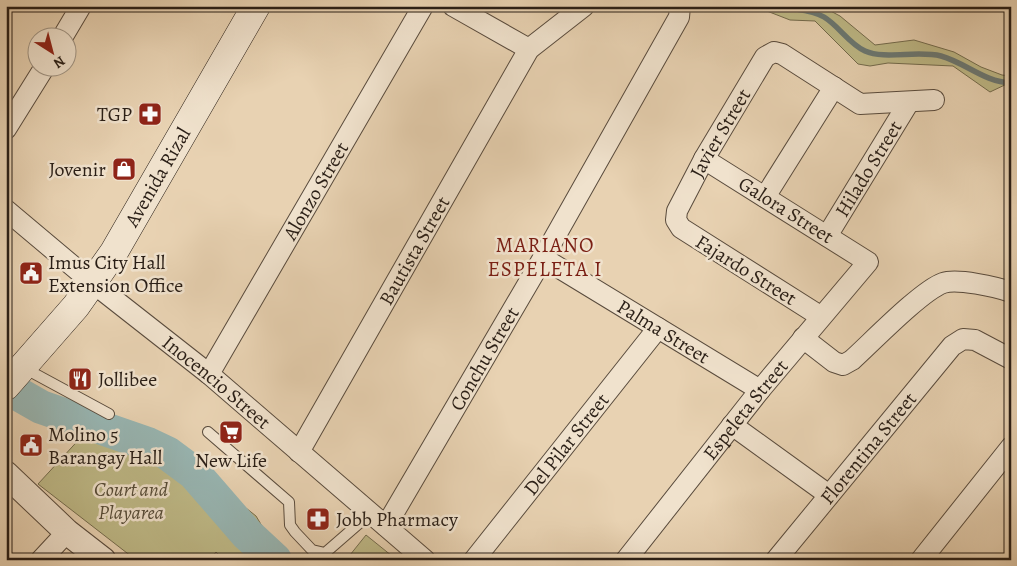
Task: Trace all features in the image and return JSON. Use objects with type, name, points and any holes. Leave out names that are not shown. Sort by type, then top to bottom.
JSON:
[{"type":"main road","name":"Avenida Rizal","points":[[15,376],[93,283],[132,222],[256,6]]},
{"type":"street","points":[[68,28],[81,6]]},
{"type":"street","name":"Alonzo Street","points":[[209,374],[423,6]]},
{"type":"street","points":[[453,6],[529,49],[584,6]]},
{"type":"street","name":"Conchu Street","points":[[378,520],[543,258],[679,17],[680,6]]},
{"type":"street","name":"Bautista Street","points":[[300,452],[529,49]]},
{"type":"street","name":"Javier Street","points":[[676,220],[677,211],[704,159],[766,57],[774,52],[782,54],[834,87]]},
{"type":"street","points":[[6,129],[38,78]]},
{"type":"street","points":[[765,197],[834,87],[860,104],[934,100]]},
{"type":"street","name":"Hilado Street","points":[[827,236],[908,102]]},
{"type":"street","name":"Galora Street","points":[[704,159],[868,262]]},
{"type":"street","name":"Inocencio Street","points":[[6,210],[93,283],[209,374],[425,560]]},
{"type":"street","name":"Fajardo Street","points":[[676,220],[681,228],[820,316]]},
{"type":"street","name":"Palma Street","points":[[543,258],[760,390]]},
{"type":"street","name":"Espeleta Street","points":[[626,560],[820,316],[868,262]]},
{"type":"street","points":[[803,338],[834,362],[843,365],[852,360],[924,295],[939,285],[946,282],[980,285],[1011,292]]},
{"type":"street","name":"Del Pilar Street","points":[[474,560],[658,328]]},
{"type":"street","name":"Florentina Street","points":[[776,560],[952,346],[963,339],[975,340],[1011,359]]},
{"type":"street","points":[[732,425],[829,495]]},
{"type":"street","points":[[921,560],[1011,447]]},
{"type":"street","points":[[6,474],[67,532],[104,560]]},
{"type":"street","points":[[41,560],[67,532]]},
{"type":"lane","points":[[15,376],[109,414]]},
{"type":"lane","points":[[208,432],[289,502],[290,525],[312,550],[325,553],[378,520]]},
{"type":"green space","points":[[754,6],[821,6],[840,16],[875,45],[914,40],[954,52],[981,67],[1002,75],[1011,76],[1011,82],[990,92],[953,66],[888,63],[870,66],[858,64],[815,21],[790,20]]},
{"type":"green space","name":"Court and Playarea","points":[[19,389],[174,445],[197,463],[217,485],[256,516],[268,536],[295,560],[223,560],[216,552],[210,560],[136,560],[38,484],[84,434],[127,449],[34,414],[10,401]]},
{"type":"green space","points":[[366,535],[397,560],[346,560]]},
{"type":"waterway","points":[[780,6],[819,14],[859,48],[873,54],[932,54],[950,59],[992,79],[1011,83]]},
{"type":"waterway","points":[[6,387],[41,407],[148,444],[167,453],[194,473],[247,534],[275,560]]},
{"type":"place","name":"TGP","points":[[150,114]]},
{"type":"place","name":"Jovenir","points":[[124,169]]},
{"type":"place","name":"Imus City Hall Extension Office","points":[[31,273]]},
{"type":"place","name":"Jollibee","points":[[80,379]]},
{"type":"place","name":"New Life","points":[[231,432]]},
{"type":"place","name":"Molino 5 Barangay Hall","points":[[31,445]]},
{"type":"place","name":"Jobb Pharmacy","points":[[318,519]]},
{"type":"district","name":"MARIANO ESPELETA I","points":[[545,257]]}]
